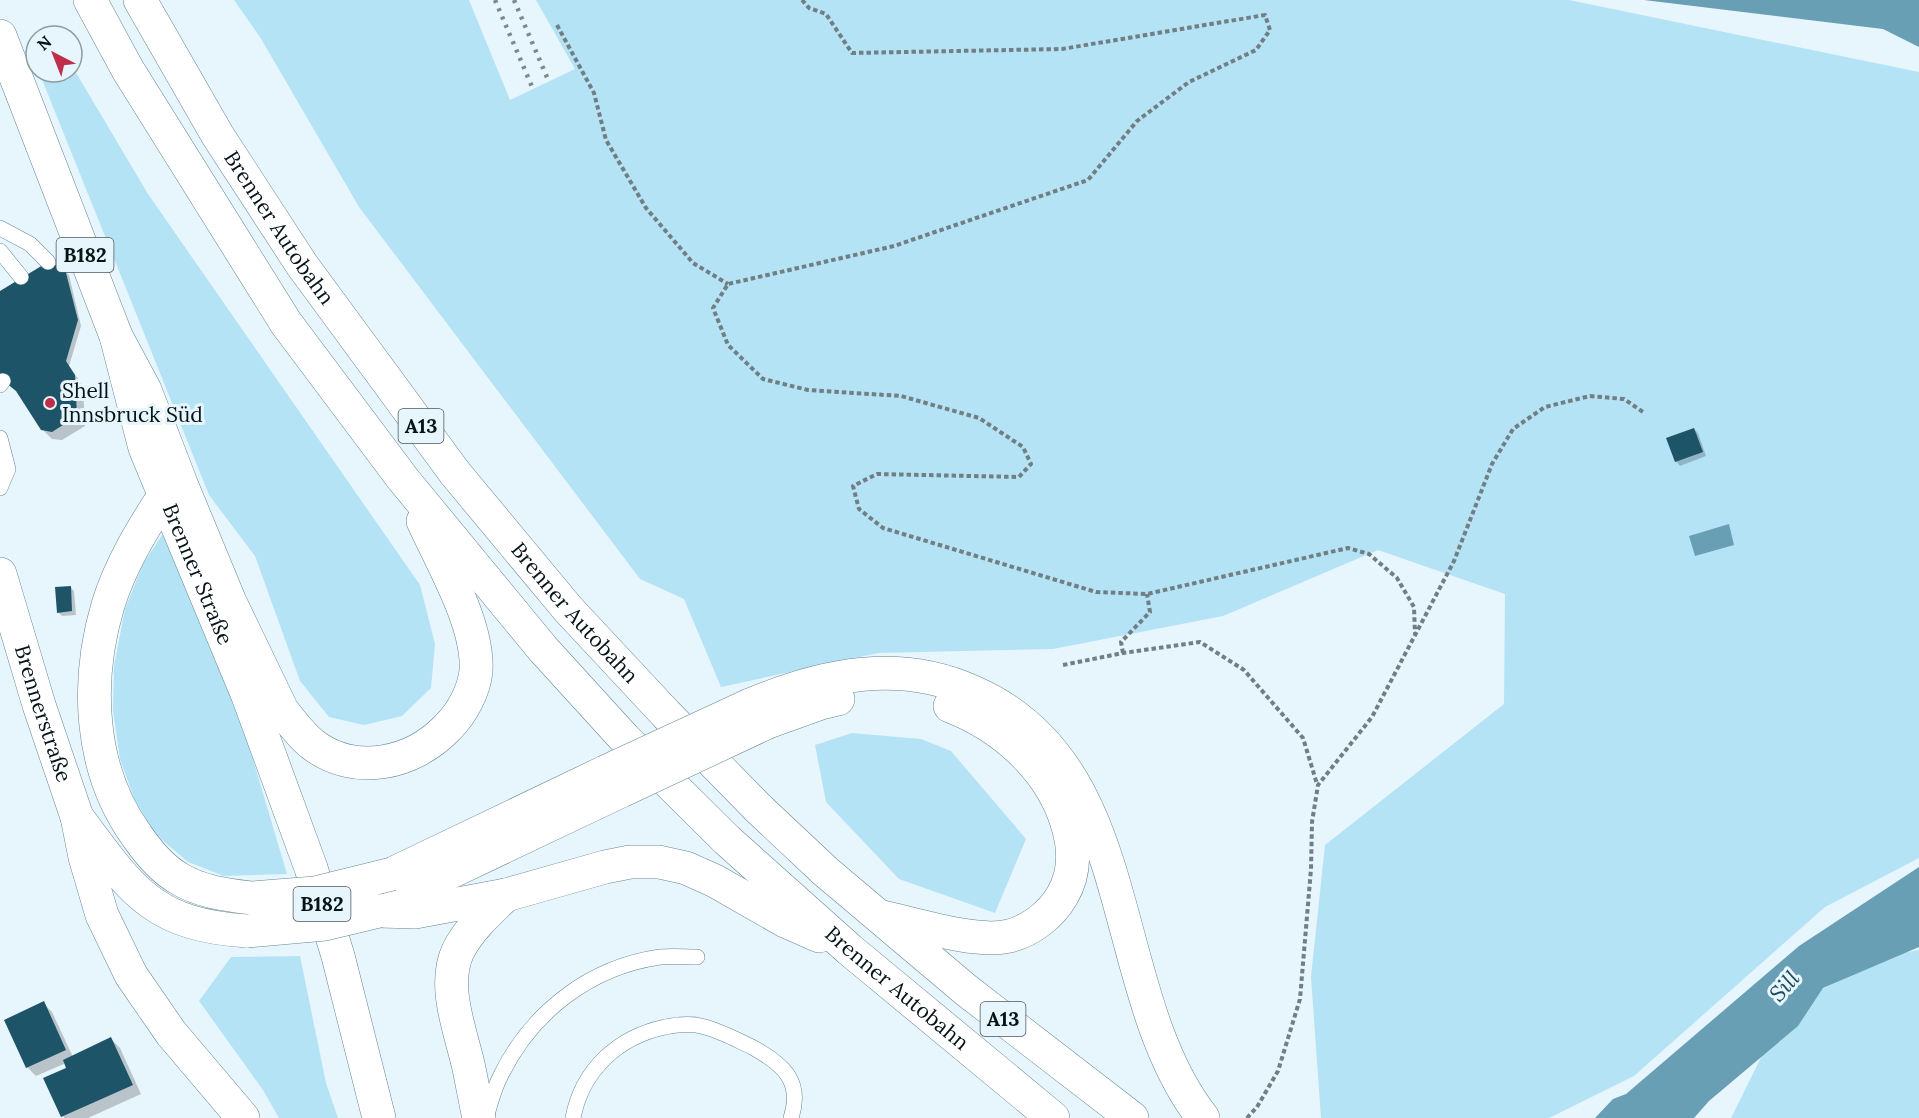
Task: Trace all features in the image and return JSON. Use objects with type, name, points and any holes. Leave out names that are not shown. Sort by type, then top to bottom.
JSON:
[{"type":"main road","name":"Brenner Autobahn","points":[[90,0],[134,80],[286,323],[403,479],[543,648],[625,739],[727,840],[850,950],[1053,1118]]},
{"type":"main road","name":"Brenner Autobahn","points":[[140,0],[218,136],[295,255],[455,472],[568,609],[758,808],[825,871],[966,990],[1132,1118]]},
{"type":"main road","name":"Brenner Straße","points":[[0,36],[116,336],[145,448],[248,696],[311,868],[338,956],[379,1118]]},
{"type":"main road","points":[[116,336],[145,390],[230,602],[282,710],[292,724],[313,744],[338,758],[350,761],[375,764],[401,758],[435,740],[462,710],[476,673],[475,651],[463,609],[403,479]]},
{"type":"main road","points":[[164,496],[131,550],[107,607],[99,647],[93,704],[100,757],[110,789],[129,825],[149,853],[179,879],[218,893],[252,898],[315,892],[506,895],[605,867],[630,862],[659,862],[686,868],[715,881],[785,921],[850,950]]},
{"type":"main road","name":"Brennerstraße","points":[[0,574],[39,705],[77,817]]},
{"type":"main road","points":[[77,817],[131,887],[151,904],[177,918],[222,929],[247,931],[325,924],[379,910],[405,893],[613,781],[759,713],[785,691],[837,676],[869,672],[905,673],[962,686],[992,701],[1024,723],[1054,752],[1075,784],[1095,829],[1153,1020],[1174,1071],[1201,1116]]},
{"type":"main road","points":[[759,713],[850,697],[887,694],[928,699],[964,712],[1003,735],[1037,768],[1058,798],[1073,846],[1073,867],[1068,886],[1058,903],[1036,924],[1007,937],[990,938],[879,916]]},
{"type":"main road","points":[[77,817],[85,857],[102,915],[131,975],[171,1033],[243,1118]]},
{"type":"main road","points":[[479,1118],[453,1000],[452,978],[457,953],[468,936],[483,917],[506,895]]},
{"type":"lane","points":[[0,228],[30,244],[48,262]]},
{"type":"lane","points":[[0,251],[21,277]]},
{"type":"lane","points":[[0,438],[8,469],[0,488]]},
{"type":"lane","points":[[486,1118],[500,1077],[513,1053],[529,1029],[566,995],[594,978],[639,961],[663,957],[697,957]]},
{"type":"lane","points":[[573,1118],[585,1082],[606,1056],[627,1040],[656,1029],[678,1025],[699,1026],[728,1035],[760,1052],[785,1070],[794,1085],[796,1104],[791,1118]]},
{"type":"path","points":[[802,0],[809,8],[825,14],[852,53],[1062,49],[1265,15],[1270,30],[1256,50],[1189,82],[1137,121],[1088,180],[894,246],[728,284],[712,308],[728,345],[763,379],[808,390],[901,396],[979,418],[1023,447],[1031,464],[1019,477],[877,474],[853,486],[859,509],[883,528],[1096,592],[1147,594],[1347,548],[1369,555],[1397,578],[1414,607],[1415,634]]},
{"type":"path","points":[[557,25],[594,93],[606,140],[646,208],[693,263],[728,284]]},
{"type":"path","points":[[1318,785],[1372,717],[1454,561],[1492,464],[1513,429],[1545,407],[1590,396],[1624,399],[1643,412]]},
{"type":"path","points":[[1124,653],[1121,642],[1150,612],[1147,594]]},
{"type":"path","points":[[1063,665],[1200,642],[1244,670],[1303,738],[1318,785],[1312,822],[1310,881],[1300,999],[1278,1071],[1257,1107],[1247,1118]]},
{"type":"shaded area","points":[[234,0],[469,0],[510,100],[575,69],[536,0],[1569,0],[1919,72],[1919,858],[1825,907],[1634,1076],[1549,1118],[1321,1118],[1311,977],[1325,845],[1504,704],[1505,594],[1378,550],[1223,616],[1053,649],[878,653],[721,687],[684,599],[640,579],[359,207],[260,37]]},
{"type":"shaded area","points":[[44,84],[83,84],[148,194],[420,585],[435,644],[431,688],[402,716],[364,725],[329,717],[300,681],[255,556],[209,495]]},
{"type":"shaded area","points":[[164,532],[237,706],[287,874],[224,876],[188,862],[154,833],[134,798],[120,759],[113,710],[114,666],[125,609],[143,564]]},
{"type":"shaded area","points":[[852,733],[921,739],[951,751],[1026,839],[995,913],[899,879],[826,802],[815,745]]},
{"type":"shaded area","points":[[1919,950],[1919,1118],[1731,1118],[1787,1005],[1901,953]]},
{"type":"shaded area","points":[[300,956],[326,1083],[338,1118],[279,1118],[263,1090],[199,1001],[231,957]]},
{"type":"water","points":[[1644,0],[1919,0],[1919,47],[1883,29]]},
{"type":"water","points":[[1729,524],[1734,545],[1695,556],[1689,536]]},
{"type":"water","name":"Sill","points":[[1919,867],[1919,947],[1823,988],[1798,1026],[1709,1101],[1694,1118],[1595,1118],[1613,1099],[1626,1094],[1799,946]]},
{"type":"building","points":[[48,262],[65,269],[78,320],[66,361],[75,375],[77,416],[52,432],[41,430],[16,391],[0,378],[0,291]]},
{"type":"building","points":[[1694,428],[1703,452],[1675,462],[1666,438]]},
{"type":"building","points":[[71,586],[72,611],[57,613],[55,587]]},
{"type":"building","points":[[44,1001],[66,1050],[26,1068],[4,1020]]},
{"type":"building","points":[[111,1037],[133,1085],[61,1117],[43,1078],[66,1068],[63,1060]]},
{"type":"railway","points":[[495,0],[533,89]]},
{"type":"railway","points":[[514,0],[549,82]]},
{"type":"place","name":"Shell Innsbruck Süd","points":[[50,403]]}]
